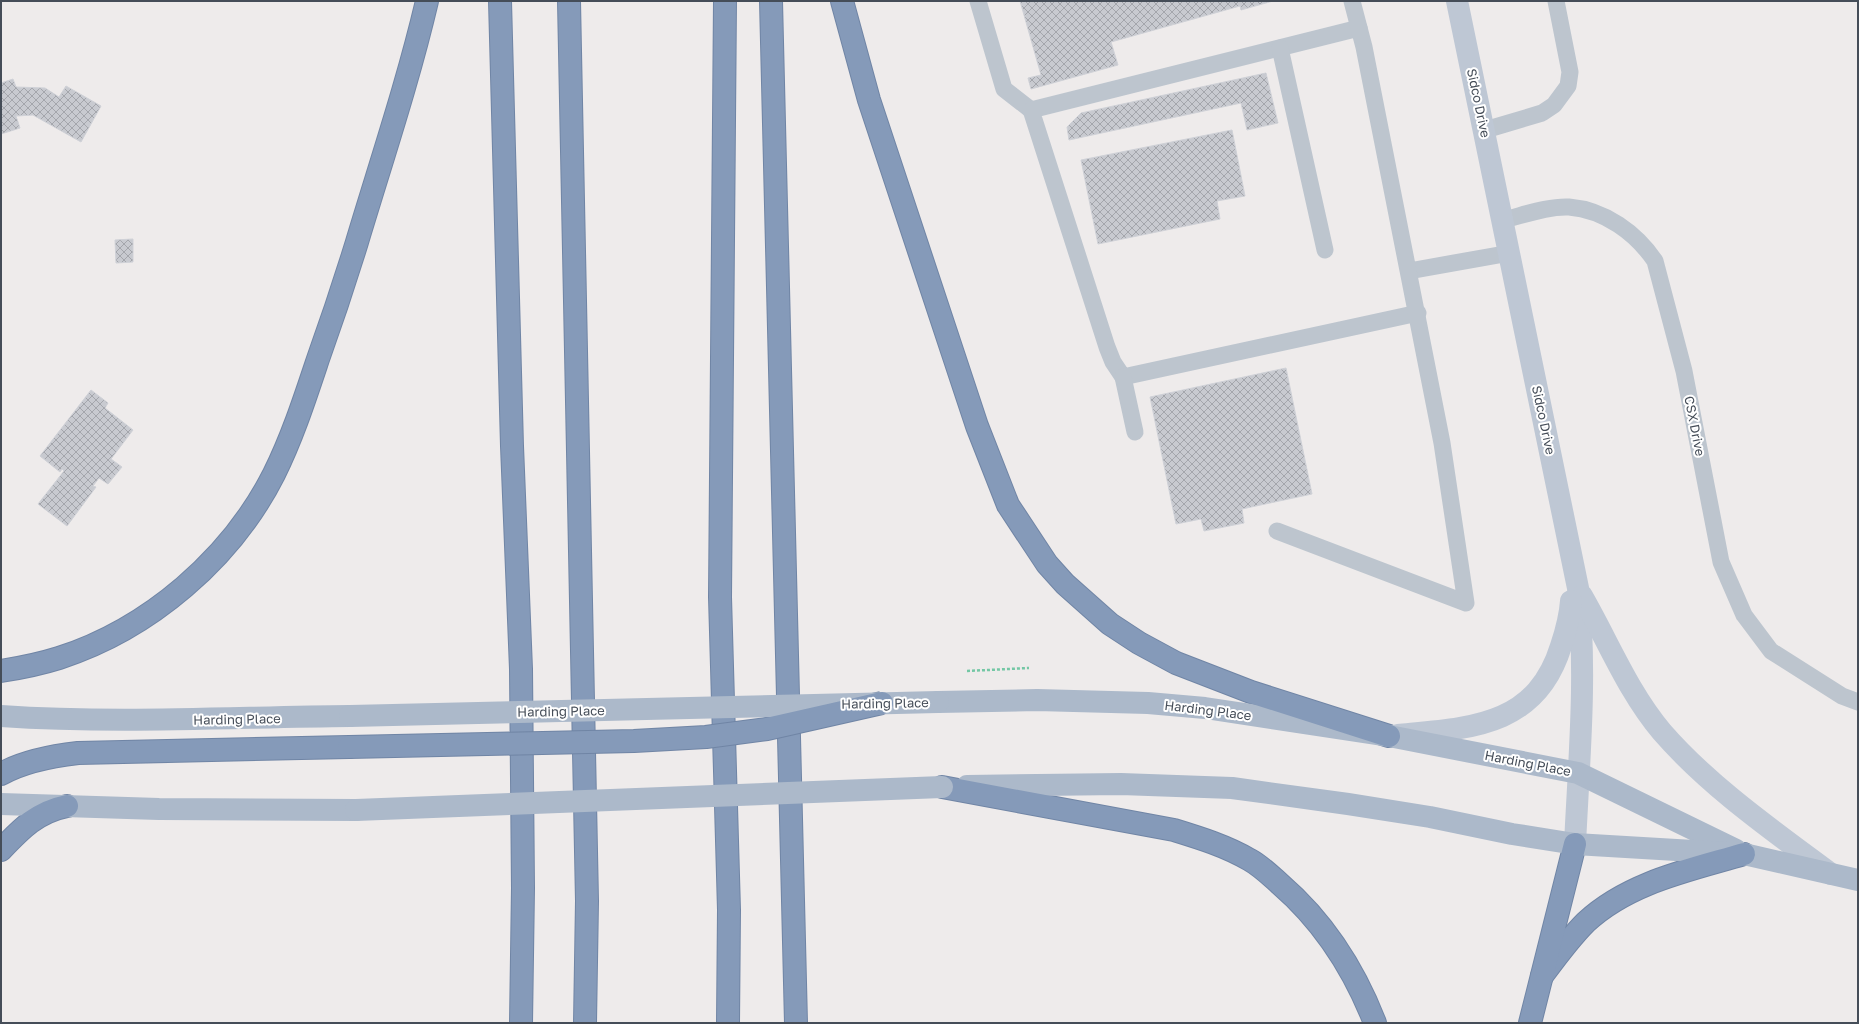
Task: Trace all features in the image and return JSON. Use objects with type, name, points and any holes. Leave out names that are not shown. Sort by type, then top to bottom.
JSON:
[{"type":"highway","points":[[1,671],[66,656],[114,635],[142,619],[178,591],[208,564],[227,544],[260,499],[274,475],[290,440],[313,376],[352,257],[417,41],[427,1]]},
{"type":"highway","points":[[500,1],[512,446],[521,670],[523,888],[521,1023]]},
{"type":"highway","points":[[569,1],[588,901],[585,1023]]},
{"type":"highway","points":[[724,1],[720,597],[729,910],[728,1023]]},
{"type":"highway","points":[[771,1],[796,1023]]},
{"type":"highway","points":[[842,1],[869,100],[977,426],[1008,505],[1048,564],[1064,584],[1087,606],[1110,624],[1139,643],[1176,663],[1251,692],[1389,736]]},
{"type":"highway","points":[[1,774],[33,761],[54,756],[78,753],[634,741],[706,737],[767,730],[882,703]]},
{"type":"highway","points":[[942,787],[1174,830],[1205,840],[1250,860],[1290,893],[1317,921],[1353,974],[1375,1023]]},
{"type":"highway","points":[[1,850],[18,832],[40,816],[52,809],[67,806]]},
{"type":"highway","points":[[1530,1023],[1575,844]]},
{"type":"highway","points":[[1542,976],[1570,939],[1587,921],[1627,894],[1664,878],[1744,854]]},
{"type":"main road","name":"Sidco Drive","points":[[1456,1],[1485,130],[1576,578],[1581,619],[1583,687],[1575,844]]},
{"type":"main road","points":[[1389,736],[1456,730],[1485,723],[1519,708],[1531,698],[1551,672],[1559,654],[1570,611],[1576,578]]},
{"type":"main road","points":[[1576,578],[1624,673],[1644,707],[1662,732],[1699,768],[1758,820],[1831,874]]},
{"type":"main road","name":"Harding Place","points":[[1,716],[38,719],[151,720],[1037,700],[1148,703],[1206,708],[1389,736],[1578,773],[1744,854]]},
{"type":"main road","name":"Harding Place","points":[[1,804],[159,809],[356,810],[942,787],[1121,784],[1232,788],[1415,815],[1575,844],[1744,854],[1858,880]]},
{"type":"lane","points":[[978,1],[1004,88],[1031,110],[1107,347],[1113,362],[1123,377],[1134,432]]},
{"type":"lane","points":[[1277,531],[1466,603],[1442,443],[1418,313],[1359,28],[1352,1]]},
{"type":"lane","points":[[1485,130],[1542,112],[1554,105],[1568,86],[1570,72],[1556,1]]},
{"type":"lane","points":[[1031,110],[1359,28]]},
{"type":"lane","points":[[1280,48],[1325,250]]},
{"type":"lane","name":"CSX Drive","points":[[1503,220],[1551,209],[1568,207],[1582,209],[1599,215],[1622,227],[1632,234],[1648,250],[1656,261],[1684,371],[1721,562],[1744,615],[1771,651],[1842,696],[1858,702]]},
{"type":"lane","points":[[1409,271],[1510,253]]},
{"type":"lane","points":[[1123,377],[1418,313]]},
{"type":"path","points":[[967,670],[1029,668]]},
{"type":"building","points":[[1020,1],[1273,1],[1241,10],[1240,6],[1111,42],[1118,65],[1031,89],[1028,78],[1041,75]]},
{"type":"building","points":[[1266,73],[1278,123],[1247,130],[1241,103],[1069,140],[1067,127],[1081,113]]},
{"type":"building","points":[[13,79],[16,87],[45,88],[59,97],[66,86],[101,106],[81,142],[33,115],[16,116],[20,128],[1,134],[1,83]]},
{"type":"building","points":[[1232,130],[1245,196],[1217,201],[1220,219],[1098,244],[1081,160]]},
{"type":"building","points":[[133,239],[133,262],[116,263],[115,240]]},
{"type":"building","points":[[1286,368],[1312,494],[1242,509],[1244,523],[1204,531],[1201,519],[1176,524],[1150,397]]},
{"type":"building","points":[[91,390],[108,403],[105,408],[133,430],[111,459],[122,467],[108,484],[99,478],[93,486],[96,487],[67,526],[38,504],[64,471],[62,469],[60,472],[40,456]]}]
